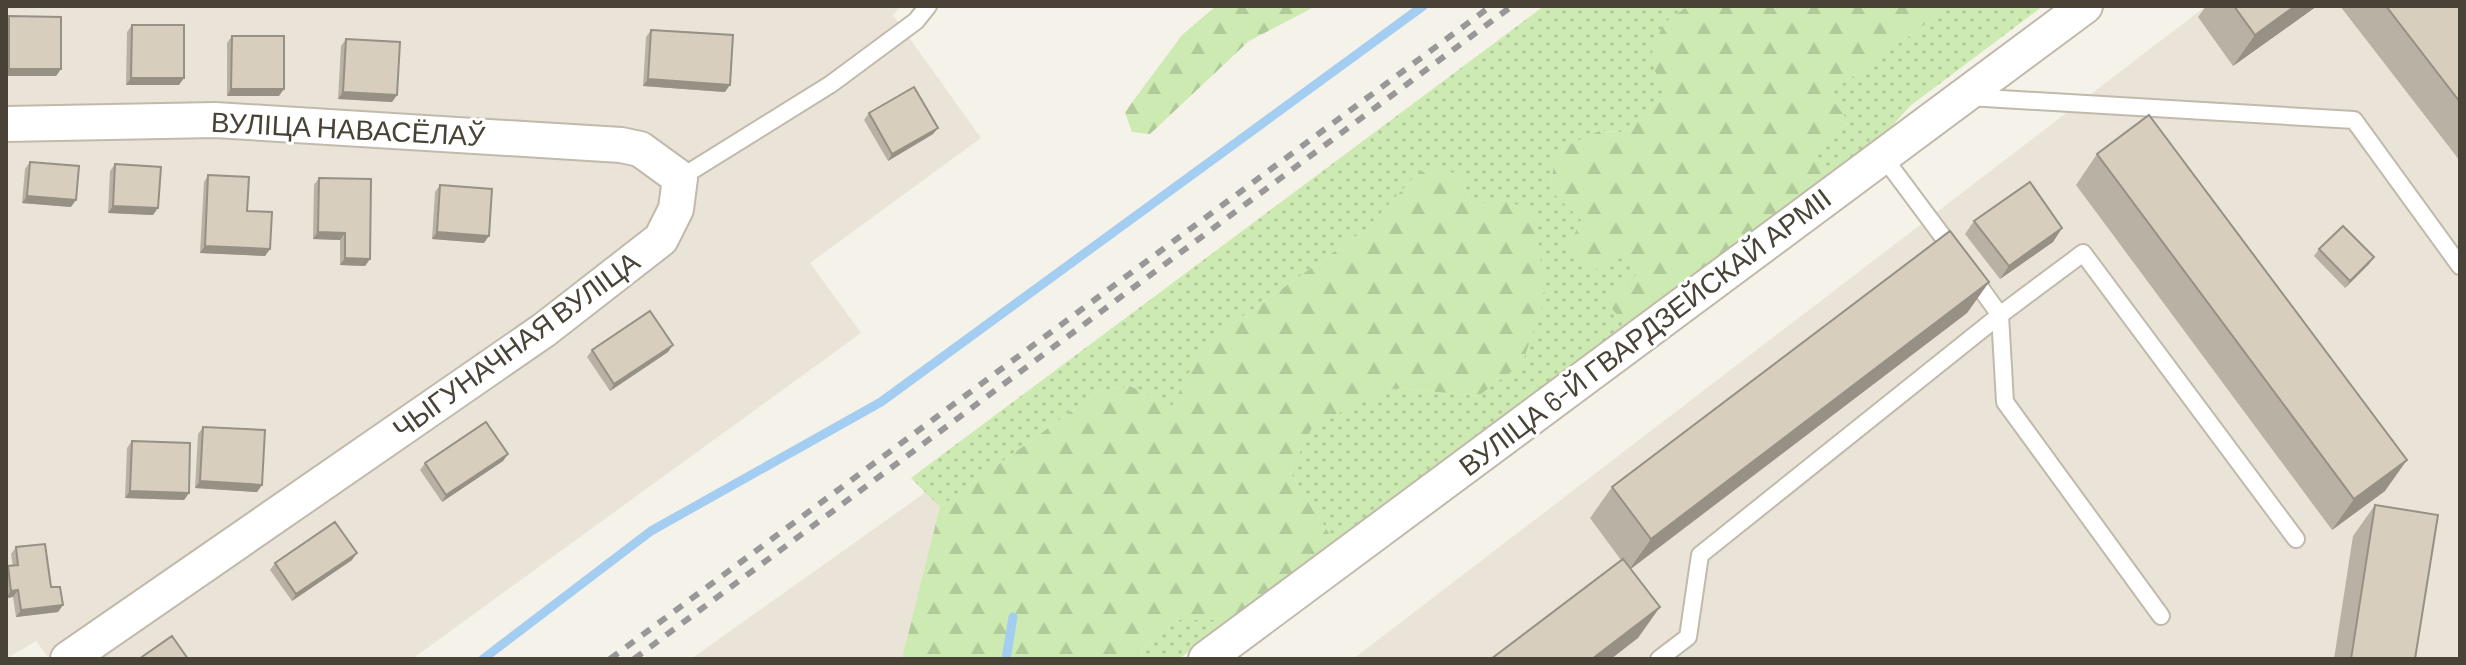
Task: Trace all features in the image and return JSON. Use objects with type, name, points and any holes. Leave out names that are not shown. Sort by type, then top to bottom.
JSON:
[{"type":"street","name":"ВУЛІЦА 6-Й ГВАРДЗЕЙСКАЙ АРМІІ","points":[[1206,659],[2085,6]]},
{"type":"street","name":"ВУЛІЦА НАВАСЁЛАЎ","points":[[6,124],[215,120],[621,145],[640,149],[680,178]]},
{"type":"street","name":"ЧЫГУНАЧНАЯ ВУЛІЦА","points":[[68,659],[544,330],[661,239],[676,209],[680,178]]},
{"type":"lane","points":[[680,178],[831,84],[916,21],[928,6]]},
{"type":"lane","points":[[1962,97],[2354,120],[2460,266]]},
{"type":"lane","points":[[1882,155],[2000,315],[2005,402],[2161,616]]},
{"type":"lane","points":[[1659,659],[1688,637],[1700,555],[2000,315],[2083,253],[2296,539]]},
{"type":"shaded area","points":[[6,6],[901,6],[893,15],[981,138],[810,263],[861,333],[412,659],[49,659],[36,641],[6,659]]},
{"type":"shaded area","points":[[2206,6],[2460,6],[2460,659],[1353,659]]},
{"type":"shaded area","points":[[926,492],[940,507],[993,659],[691,659]]},
{"type":"green space","points":[[1216,6],[1316,6],[1249,41],[1150,134],[1132,132],[1125,112],[1182,35]]},
{"type":"green space","points":[[1544,6],[1688,6],[1663,24],[1665,96],[1621,132],[1599,131],[1556,152],[1550,190],[1625,256],[1638,273],[1628,327],[1334,541],[1290,472],[1314,423],[1396,388],[1478,396],[1471,206],[1462,179],[1418,173],[1366,229],[1204,344],[1172,407],[1130,386],[1099,391],[940,507],[911,478]]},
{"type":"green space","points":[[1688,6],[1939,6],[1934,18],[1828,94],[1849,122],[1810,153],[1830,181],[1628,327],[1606,302],[1638,273],[1625,256],[1592,271],[1569,246],[1581,220],[1550,190],[1556,151],[1599,131],[1621,132],[1665,96],[1650,58],[1663,24]]},
{"type":"green space","points":[[1939,6],[2043,6],[1910,106],[1866,155],[1830,181],[1809,153],[1848,123],[1828,94],[1934,18]]},
{"type":"green space","points":[[1444,167],[1462,179],[1471,206],[1505,197],[1536,218],[1545,298],[1522,364],[1478,396],[1396,388],[1314,424],[1290,472],[1334,541],[1229,620],[1179,620],[1141,649],[1142,659],[902,659],[940,507],[1099,391],[1130,386],[1172,406],[1204,344],[1366,229],[1418,173]]},
{"type":"green space","points":[[1179,620],[1229,620],[1179,659],[1142,659],[1141,649]]},
{"type":"building","points":[[2234,6],[2295,6],[2255,35]]},
{"type":"building","points":[[2386,6],[2460,6],[2460,102]]},
{"type":"building","points":[[9,16],[61,17],[61,69],[9,69]]},
{"type":"building","points":[[132,25],[184,25],[184,78],[131,78]]},
{"type":"building","points":[[651,30],[733,35],[730,85],[648,79]]},
{"type":"building","points":[[232,36],[284,36],[284,89],[231,89]]},
{"type":"building","points":[[346,39],[400,42],[397,95],[343,92]]},
{"type":"building","points":[[914,87],[938,128],[892,154],[869,113]]},
{"type":"building","points":[[2149,115],[2407,460],[2354,499],[2097,154]]},
{"type":"building","points":[[30,162],[79,166],[76,200],[27,196]]},
{"type":"building","points":[[115,164],[161,167],[158,208],[113,206]]},
{"type":"building","points":[[208,175],[249,177],[247,211],[272,212],[270,249],[205,246]]},
{"type":"building","points":[[319,178],[371,179],[370,259],[345,258],[345,233],[318,232]]},
{"type":"building","points":[[2030,182],[2062,228],[2009,266],[1974,221]]},
{"type":"building","points":[[440,185],[492,189],[489,236],[437,232]]},
{"type":"building","points":[[2343,226],[2374,257],[2350,281],[2319,249]]},
{"type":"building","points":[[1950,231],[1989,282],[1651,539],[1612,487]]},
{"type":"building","points":[[650,311],[673,345],[614,384],[592,350]]},
{"type":"building","points":[[486,422],[508,454],[446,495],[425,463]]},
{"type":"building","points":[[203,427],[265,430],[262,485],[200,481]]},
{"type":"building","points":[[132,441],[190,443],[189,493],[130,491]]},
{"type":"building","points":[[2375,505],[2438,515],[2415,659],[2351,659]]},
{"type":"building","points":[[335,522],[357,553],[296,594],[275,563]]},
{"type":"building","points":[[45,544],[51,587],[60,587],[63,605],[21,610],[18,590],[11,591],[8,566],[18,565],[16,547]]},
{"type":"building","points":[[1623,559],[1660,607],[1592,659],[1491,659]]},
{"type":"building","points":[[172,636],[188,659],[139,659]]},
{"type":"waterway","points":[[483,659],[651,531],[881,402],[1423,6]]},
{"type":"waterway","points":[[1006,659],[1013,617]]},
{"type":"railway","points":[[610,659],[1491,6]]},
{"type":"railway","points":[[634,659],[1512,6]]}]
